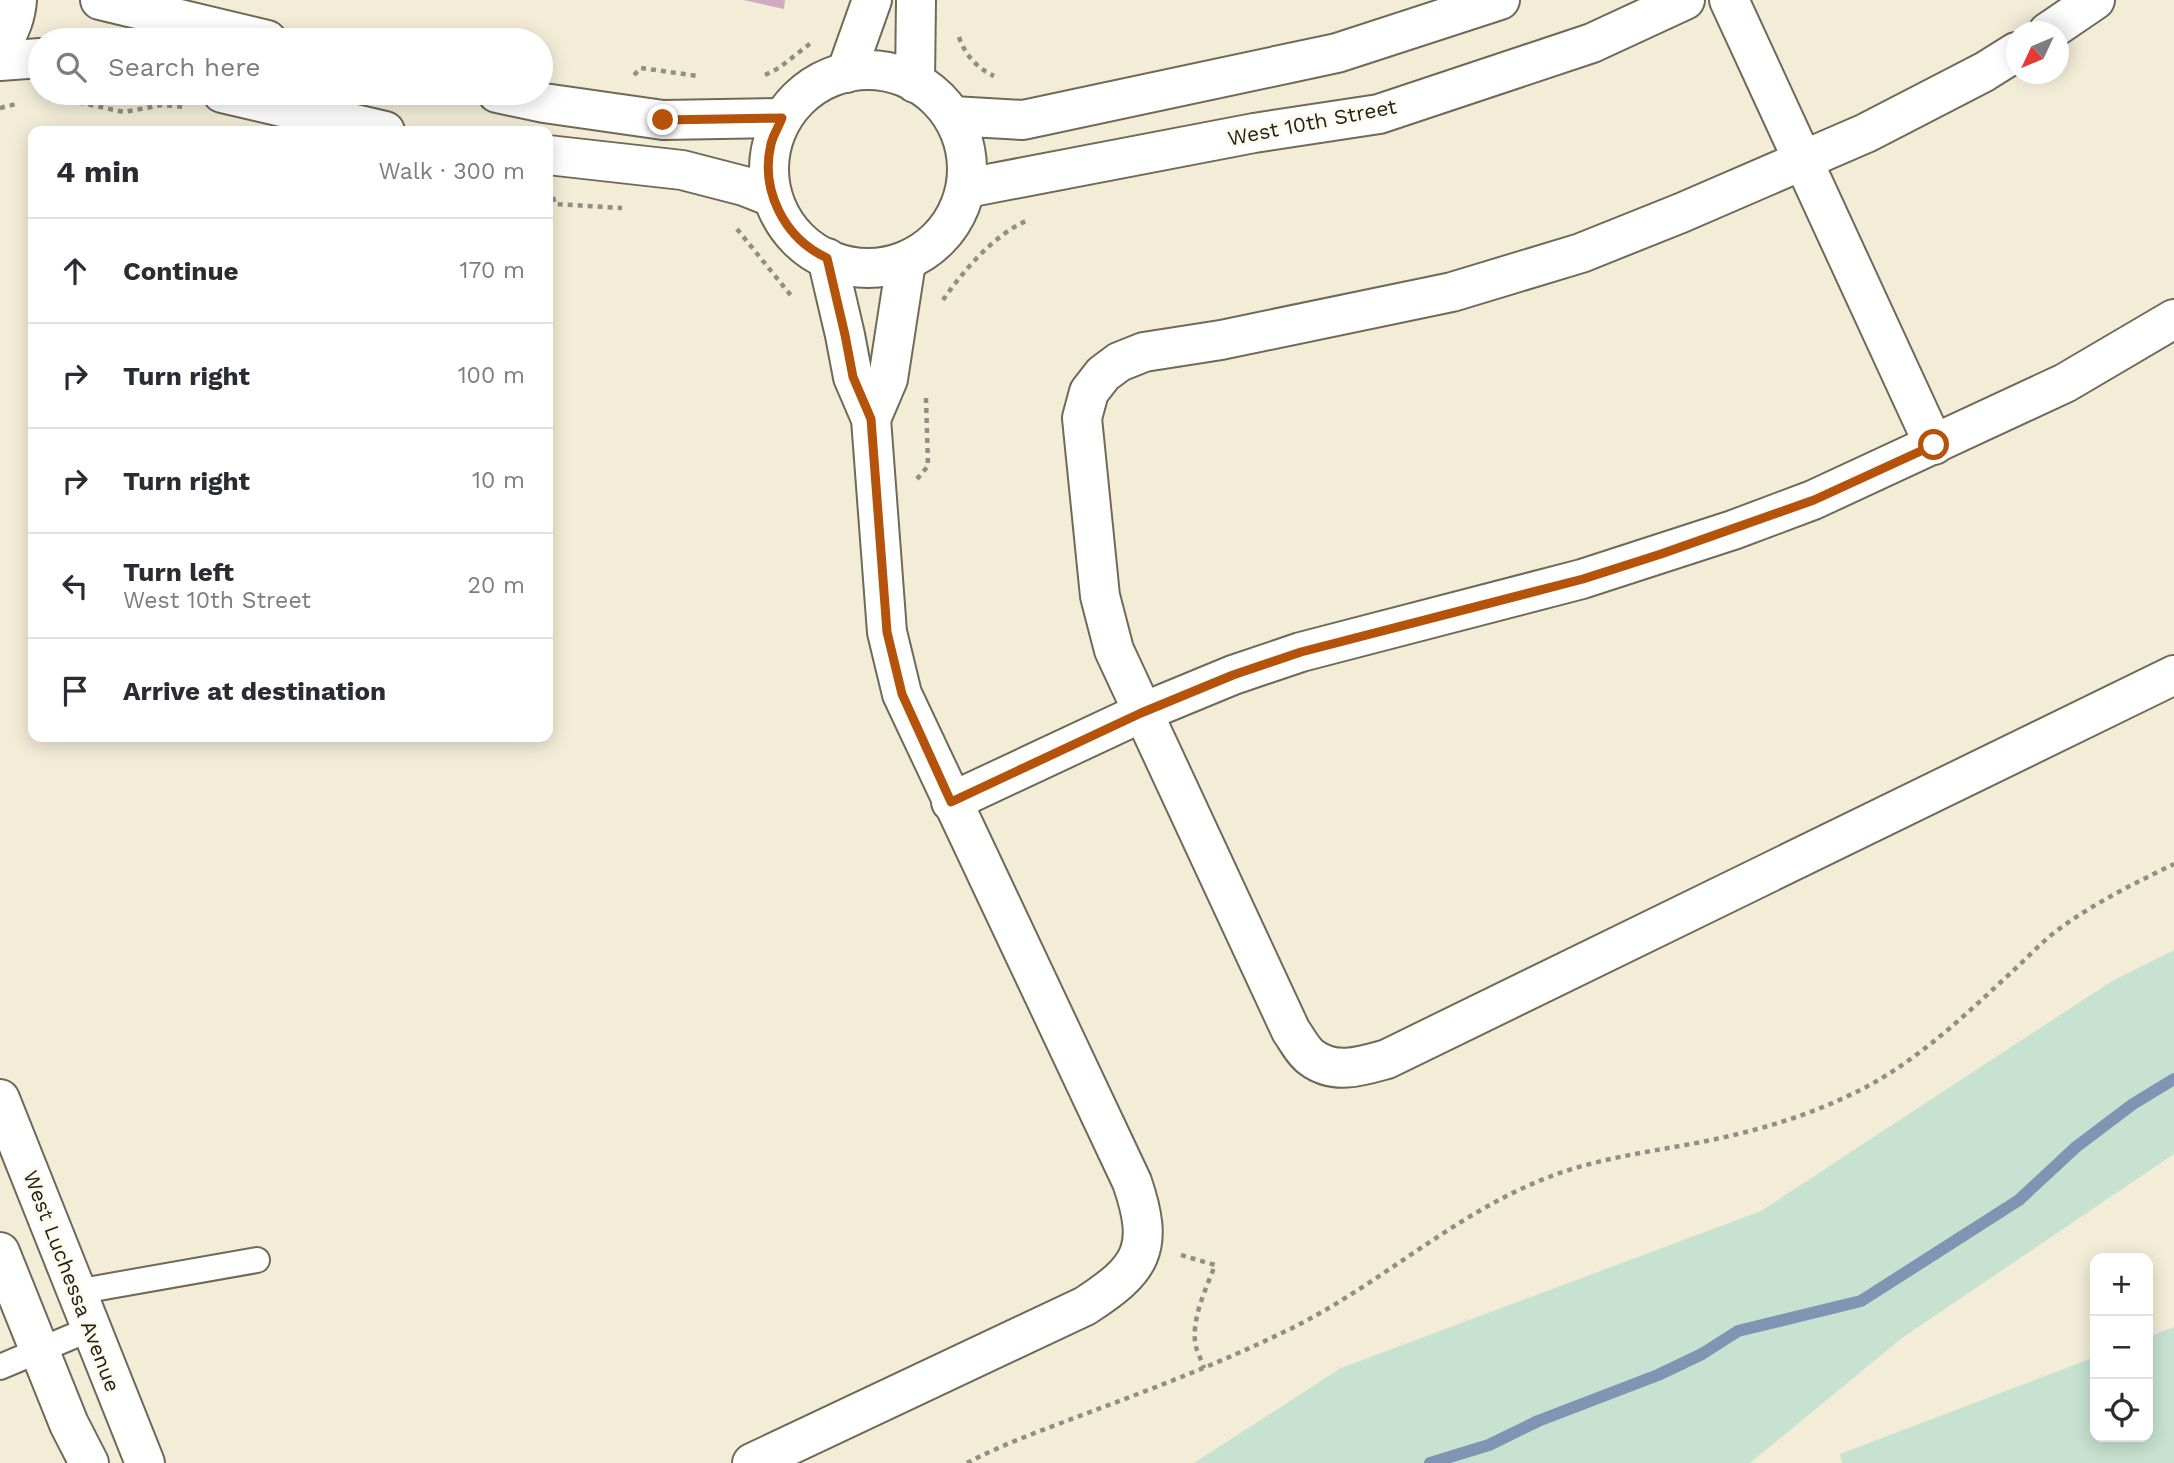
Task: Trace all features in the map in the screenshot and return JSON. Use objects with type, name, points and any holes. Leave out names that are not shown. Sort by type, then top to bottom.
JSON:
[{"type":"street","points":[[0,45],[17,10],[17,0]]},
{"type":"street","points":[[100,0],[217,28]]},
{"type":"street","points":[[846,73],[872,0]]},
{"type":"street","points":[[915,83],[916,0]]},
{"type":"street","points":[[953,116],[1023,120],[1337,53],[1500,0]]},
{"type":"street","name":"West 10th Street","points":[[967,188],[1254,133],[1379,114],[1592,43],[1685,0]]},
{"type":"street","points":[[1729,0],[1934,445]]},
{"type":"street","points":[[2064,21],[2095,0]]},
{"type":"street","points":[[2006,58],[1878,127],[1681,213],[1581,253],[1452,292],[1222,340],[1144,352],[1119,362],[1103,374],[1089,392],[1082,418],[1100,596],[1114,650],[1291,1031],[1310,1057],[1330,1067],[1354,1068],[1387,1059],[2174,675]]},
{"type":"street","points":[[0,61],[28,59]]},
{"type":"street","points":[[866,69],[900,75],[915,83],[930,91],[953,116],[963,139],[968,163],[967,188],[955,219],[934,244],[906,262],[873,269],[840,265],[810,251],[787,227],[772,197],[768,170],[771,143],[782,118],[804,92],[833,76],[866,69]]},
{"type":"street","points":[[553,104],[663,120],[782,118]]},
{"type":"street","points":[[273,105],[364,126]]},
{"type":"street","points":[[553,156],[682,170],[744,186],[772,197]]},
{"type":"street","points":[[751,1463],[1085,1306],[1115,1287],[1133,1269],[1143,1243],[1142,1211],[1132,1182],[902,694],[887,632],[871,419],[853,377],[827,258]]},
{"type":"street","points":[[871,419],[888,379],[906,262]]},
{"type":"street","points":[[951,802],[1141,713],[1233,675],[1301,652],[1583,579],[1733,530],[1814,500],[2065,383],[2174,319]]},
{"type":"street","name":"West Luchessa Avenue","points":[[0,1099],[145,1463]]},
{"type":"street","points":[[0,1252],[69,1424],[89,1463]]},
{"type":"lane","points":[[76,1292],[257,1260]]},
{"type":"lane","points":[[0,1367],[90,1329]]},
{"type":"path","points":[[957,31],[969,57],[982,70],[1001,80]]},
{"type":"path","points":[[760,78],[779,68],[812,43],[820,33]]},
{"type":"path","points":[[641,68],[702,76]]},
{"type":"path","points":[[0,108],[24,102]]},
{"type":"path","points":[[91,105],[124,112]]},
{"type":"path","points":[[555,204],[623,208]]},
{"type":"path","points":[[939,311],[943,299],[996,238],[1030,219]]},
{"type":"path","points":[[736,227],[797,303]]},
{"type":"path","points":[[926,393],[928,466]]},
{"type":"path","points":[[967,1463],[1045,1429],[1204,1368],[1300,1324],[1470,1217],[1548,1177],[1605,1160],[1718,1138],[1797,1117],[1855,1093],[1902,1065],[1955,1023],[2054,933],[2099,902],[2174,864]]},
{"type":"path","points":[[1204,1368],[1196,1346],[1195,1331],[1215,1265]]},
{"type":"green space","points":[[2174,950],[2174,1154],[1902,1338],[1750,1463],[1194,1463],[1341,1368],[1761,1211],[2112,981]]},
{"type":"green space","points":[[2174,1327],[2174,1463],[1842,1463],[1840,1454],[2090,1359],[2090,1442],[2153,1442],[2153,1335]]},
{"type":"building","points":[[743,0],[785,0],[784,9]]},
{"type":"waterway","points":[[1430,1463],[1489,1445],[1538,1421],[1658,1375],[1702,1354],[1738,1331],[1861,1301],[2019,1200],[2076,1147],[2133,1104],[2174,1079]]},
{"type":"route","points":[[663,120],[782,118],[771,143],[768,170],[772,197],[787,227],[810,251],[827,258],[853,377],[871,419],[887,632],[902,694],[951,802],[1141,713],[1233,675],[1301,652],[1583,579],[1661,554],[1814,500],[1934,445]]}]
